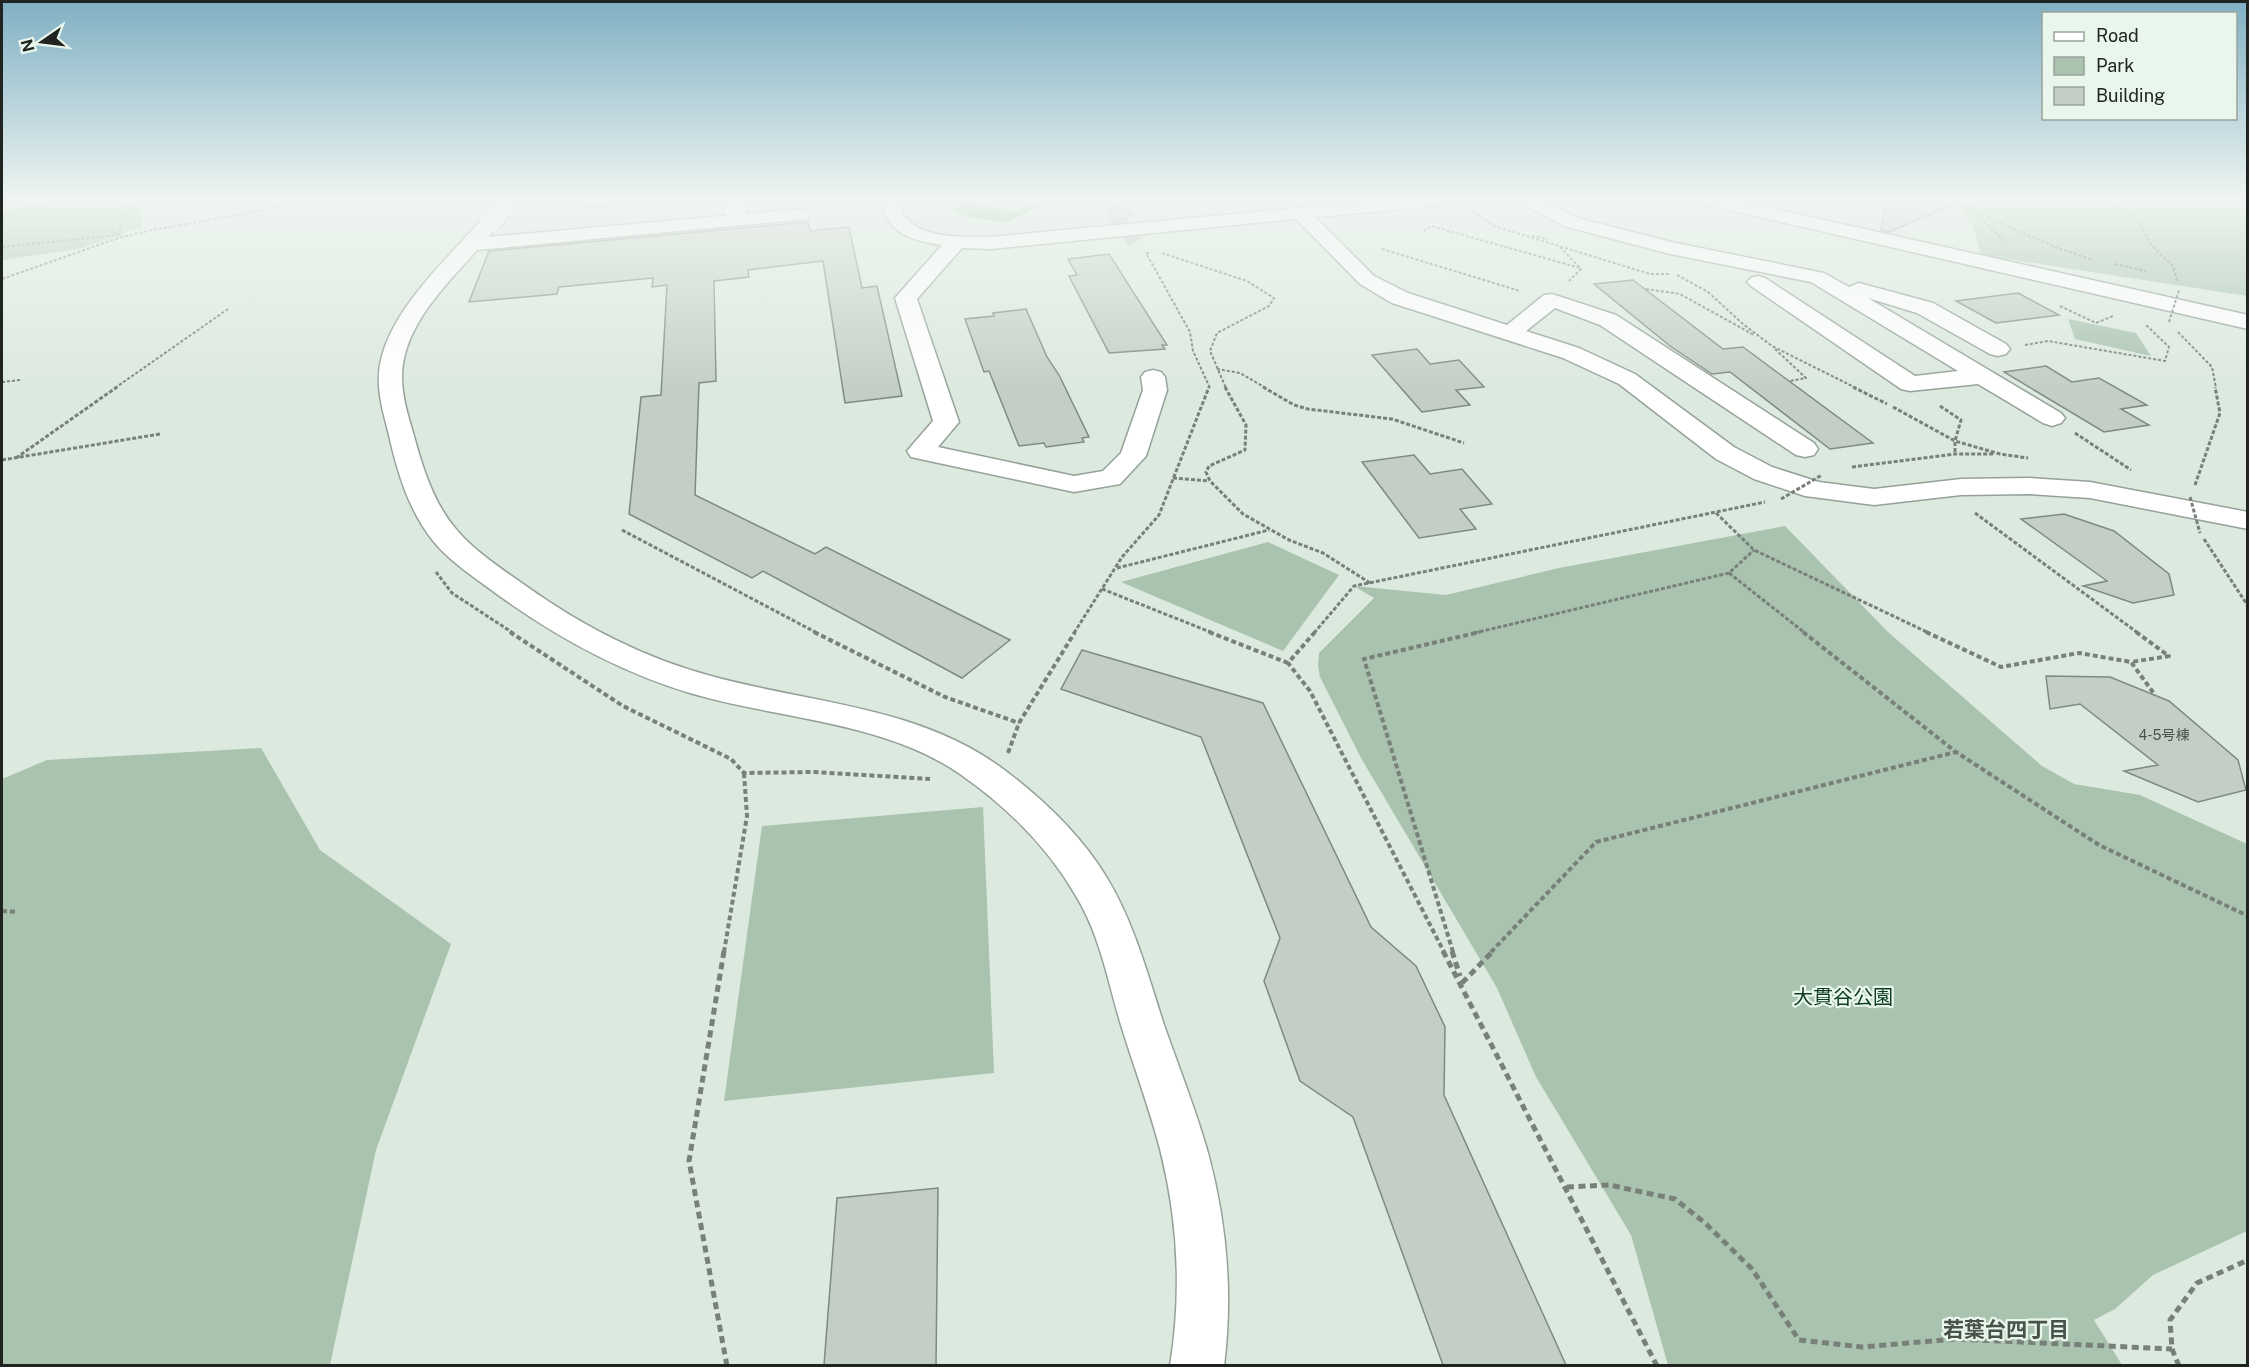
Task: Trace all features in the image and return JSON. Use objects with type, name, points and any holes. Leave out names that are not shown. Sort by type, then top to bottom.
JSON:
[{"type":"street","points":[[455,264],[413,314],[401,332],[389,371],[389,386],[411,475],[429,514],[444,537],[466,558],[532,606],[586,639],[619,655],[677,677],[874,723],[946,748],[1002,788],[1037,820],[1071,858],[1093,888],[1111,926],[1189,1170],[1202,1245],[1204,1325],[1197,1365]]},
{"type":"street","points":[[937,264],[906,298],[946,422],[920,452],[1074,483],[1111,478],[1133,456],[1155,390],[1153,377]]},
{"type":"street","points":[[1351,264],[1367,280],[1400,298],[1571,353],[1628,379],[1725,453],[1763,473],[1815,490],[1874,497],[1943,490],[2029,486],[2090,490],[2247,521]]},
{"type":"street","points":[[1750,264],[1817,277],[1925,308],[1998,349]]},
{"type":"street","points":[[1992,264],[2247,322]]},
{"type":"street","points":[[1817,277],[2052,418]]},
{"type":"street","points":[[1758,282],[1910,384],[1981,376]]},
{"type":"street","points":[[1509,334],[1552,300],[1608,320],[1805,449]]},
{"type":"path","points":[[2,279],[45,264]]},
{"type":"path","points":[[1008,754],[1018,723],[1115,568],[1159,515],[1210,389],[1193,351],[1190,332],[1152,264]]},
{"type":"path","points":[[1197,264],[1247,281],[1274,298],[1269,306],[1217,333],[1210,351],[1216,369],[1246,425],[1245,450],[1209,466],[1206,472],[1210,481],[1243,514],[1289,540],[1323,553],[1370,584]]},
{"type":"path","points":[[1431,264],[1552,300],[1581,269]]},
{"type":"path","points":[[1563,264],[1581,269]]},
{"type":"path","points":[[1576,264],[1581,269]]},
{"type":"path","points":[[2113,264],[2148,272]]},
{"type":"path","points":[[2172,264],[2179,290],[2169,322],[2212,367],[2220,413],[2190,497],[2200,533],[2247,606]]},
{"type":"path","points":[[2174,284],[2179,290]]},
{"type":"path","points":[[1646,289],[1680,294],[1772,346],[1806,378],[1790,381]]},
{"type":"path","points":[[16,458],[228,309]]},
{"type":"path","points":[[1998,349],[2048,341],[2165,361],[2169,347],[2139,319]]},
{"type":"path","points":[[1216,369],[1240,373],[1294,405],[1308,410],[1392,419],[1464,443]]},
{"type":"path","points":[[2,382],[20,380]]},
{"type":"path","points":[[1910,384],[1961,420],[1955,441],[1955,454]]},
{"type":"path","points":[[2052,418],[2138,475]]},
{"type":"path","points":[[2,460],[160,434]]},
{"type":"path","points":[[1844,469],[1955,454],[2000,453]]},
{"type":"path","points":[[1288,663],[1354,586],[1781,499],[1830,472]]},
{"type":"path","points":[[1173,478],[1210,481]]},
{"type":"path","points":[[1715,513],[1754,550],[2001,667],[2079,653],[2131,662],[2169,656],[1943,490]]},
{"type":"path","points":[[622,530],[769,609],[945,697],[1018,723]]},
{"type":"path","points":[[1115,568],[1270,530]]},
{"type":"path","points":[[1462,984],[1364,659],[1729,573],[1754,550]]},
{"type":"path","points":[[430,565],[452,593],[623,706],[731,759],[744,773],[747,816],[689,1161],[727,1365]]},
{"type":"path","points":[[1729,573],[1956,752],[2099,845],[2247,916]]},
{"type":"path","points":[[1102,590],[1288,663],[1310,691],[1657,1365]]},
{"type":"path","points":[[2131,662],[2155,695]]},
{"type":"path","points":[[1462,984],[1596,842],[1956,752]]},
{"type":"path","points":[[744,773],[814,772],[933,779]]},
{"type":"path","points":[[2,911],[17,912]]},
{"type":"path","points":[[1567,1187],[1609,1185],[1675,1199],[1705,1223],[1752,1269],[1799,1340],[1862,1347],[1956,1339],[2172,1349]]},
{"type":"path","points":[[2179,1365],[2172,1349],[2170,1320],[2197,1283],[2247,1260]]},
{"type":"green space","points":[[2038,264],[2247,264],[2247,296]]},
{"type":"green space","points":[[2068,319],[2136,333],[2151,356],[2075,339]]},
{"type":"green space","name":"大貫谷公園","points":[[1785,526],[1888,632],[2042,766],[2074,784],[2140,795],[2247,844],[2247,1231],[2153,1275],[2115,1309],[2094,1320],[2122,1365],[1668,1365],[1631,1235],[1536,1077],[1497,988],[1361,758],[1320,677],[1319,653],[1374,598],[1354,586],[1446,595],[1559,568]]},
{"type":"green space","points":[[1268,542],[1339,575],[1283,651],[1121,582]]},
{"type":"green space","points":[[261,748],[320,850],[451,944],[376,1150],[330,1365],[2,1365],[2,779],[47,760]]},
{"type":"green space","points":[[983,807],[994,1073],[724,1101],[762,826]]},
{"type":"building","points":[[484,264],[800,264],[748,270],[749,277],[714,281],[716,381],[699,383],[695,495],[815,554],[826,547],[1010,640],[962,678],[763,571],[752,578],[629,514],[641,397],[661,395],[667,285],[652,287],[653,278],[559,287],[557,294],[469,302]]},
{"type":"building","points":[[823,264],[857,264],[862,288],[877,286],[902,396],[845,403]]},
{"type":"building","points":[[1071,264],[1115,264],[1167,345],[1162,345],[1165,349],[1109,353],[1069,276],[1077,275]]},
{"type":"building","points":[[1633,280],[1723,349],[1743,347],[1873,443],[1830,449],[1730,372],[1712,374],[1670,346],[1594,284]]},
{"type":"building","points":[[2018,293],[2059,315],[1996,323],[1956,301]]},
{"type":"building","points":[[1026,309],[1047,357],[1059,375],[1089,437],[1082,438],[1084,442],[1046,447],[1044,443],[1019,446],[989,371],[984,372],[965,319]]},
{"type":"building","points":[[1417,349],[1430,364],[1459,360],[1484,387],[1456,390],[1470,405],[1422,412],[1372,355]]},
{"type":"building","points":[[2046,366],[2072,382],[2099,378],[2147,405],[2121,409],[2149,425],[2104,432],[2004,372]]},
{"type":"building","points":[[1414,455],[1430,474],[1462,469],[1492,504],[1460,509],[1476,529],[1419,538],[1362,462]]},
{"type":"building","points":[[2064,514],[2114,531],[2169,574],[2174,595],[2133,603],[2083,586],[2107,581],[2021,519]]},
{"type":"building","points":[[1082,650],[1263,703],[1371,927],[1416,966],[1445,1027],[1444,1095],[1566,1365],[1443,1365],[1353,1117],[1300,1081],[1264,981],[1280,938],[1201,737],[1061,689]]},
{"type":"building","points":[[2046,676],[2110,677],[2169,701],[2238,760],[2246,790],[2198,802],[2124,771],[2158,765],[2080,704],[2050,709]]},
{"type":"building","points":[[938,1188],[936,1365],[824,1365],[837,1198]]},
{"type":"district","name":"若葉台四丁目","points":[[2006,1330]]}]
